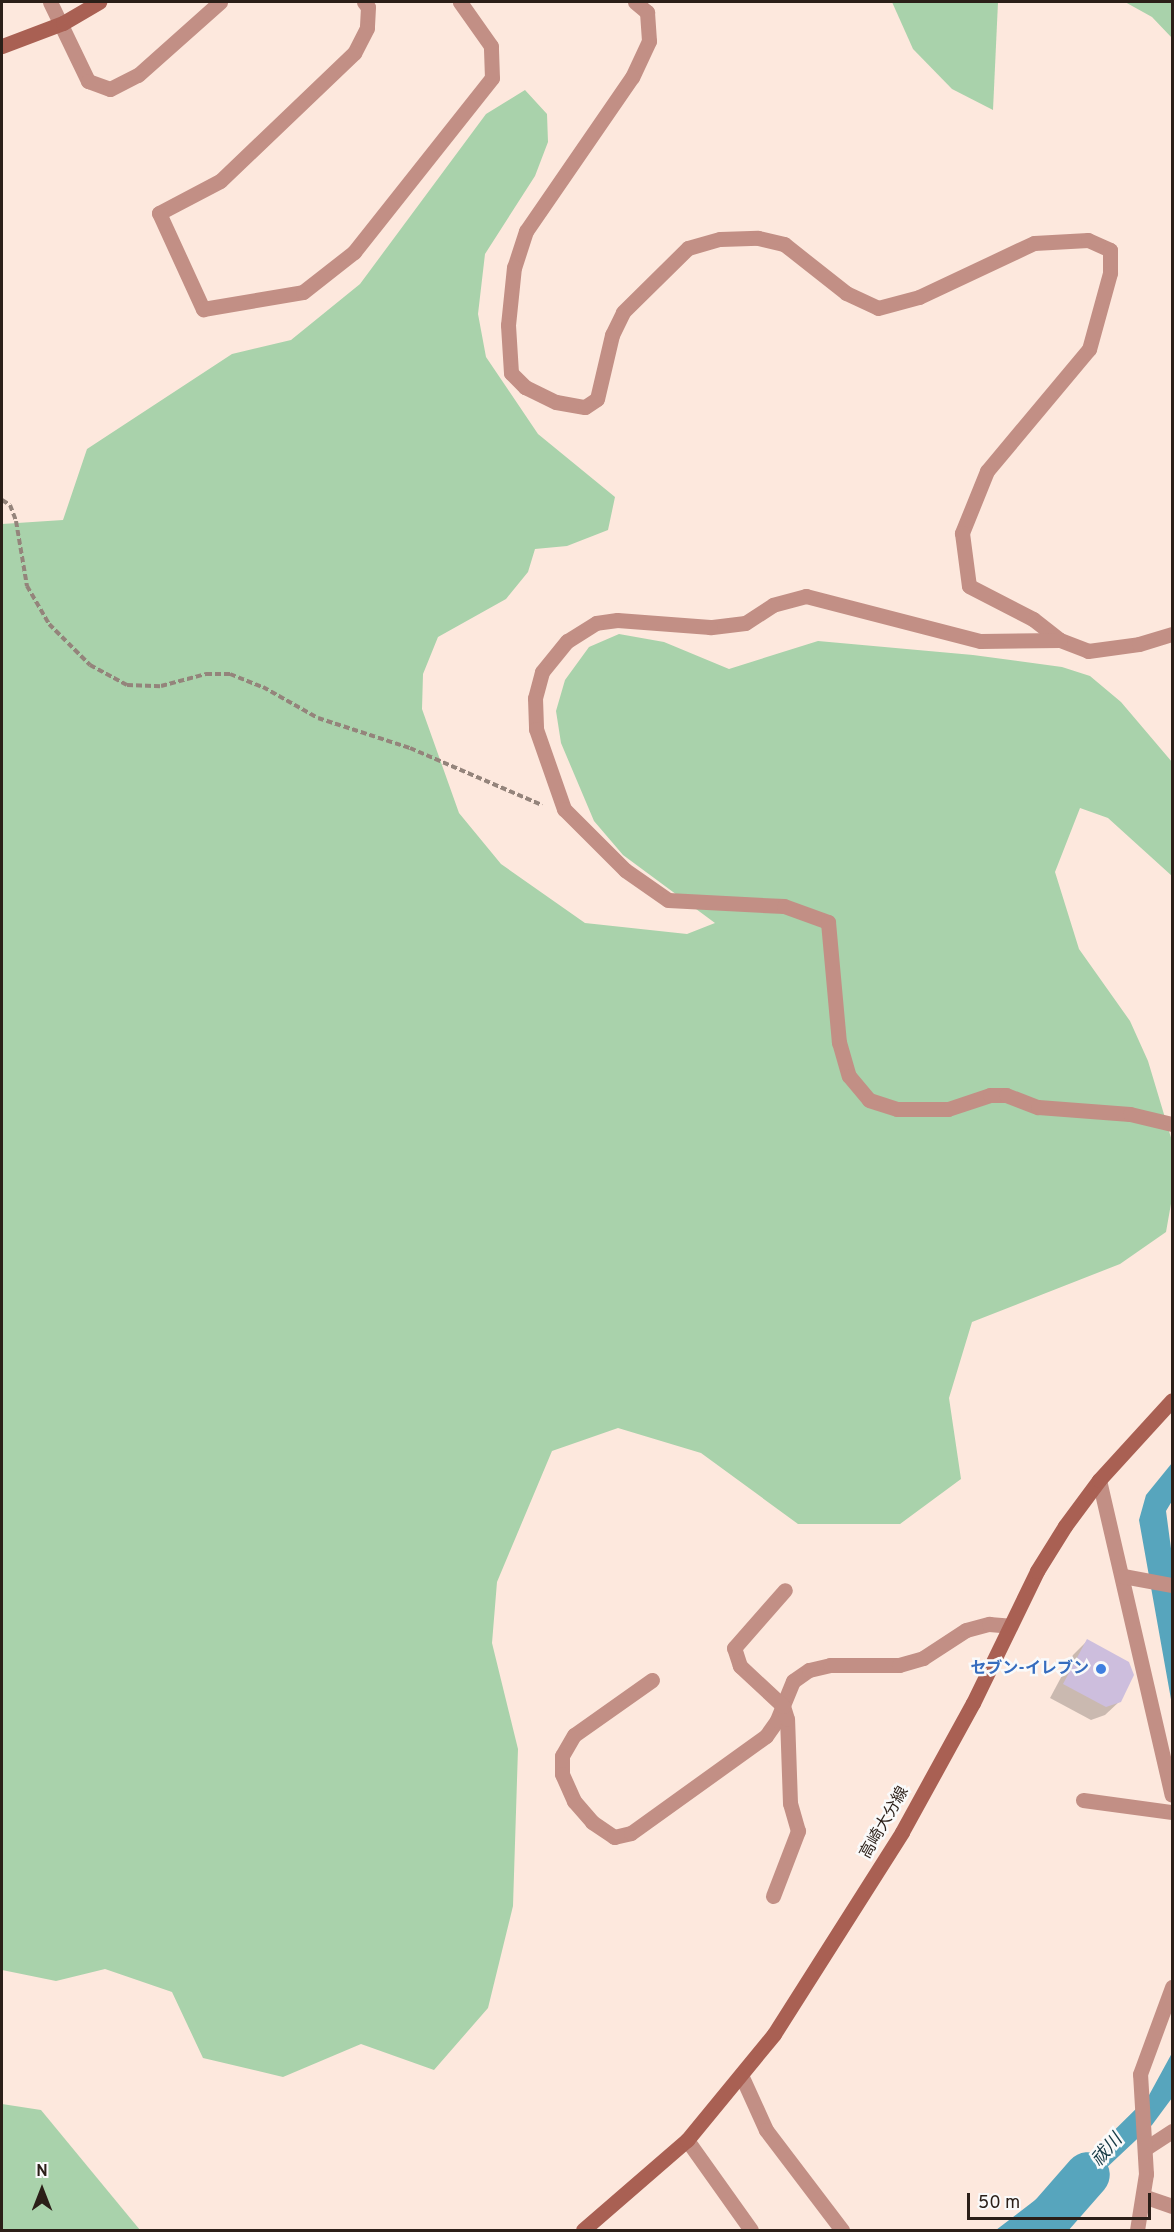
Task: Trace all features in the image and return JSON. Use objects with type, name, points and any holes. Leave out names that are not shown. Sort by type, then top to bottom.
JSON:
[{"type":"main road","points":[[2,46],[63,23],[99,2]]},
{"type":"main road","name":"高崎大分線","points":[[583,2230],[687,2140],[742,2077],[837,1938],[902,1832],[1037,1571],[1099,1480],[1173,1400]]},
{"type":"street","points":[[50,2],[63,23],[88,81],[110,89],[138,75],[220,2]]},
{"type":"street","points":[[364,2],[368,7],[367,28],[354,53],[220,181],[159,213],[203,309],[303,292],[354,252],[492,78],[491,46],[460,2]]},
{"type":"street","points":[[635,2],[647,12],[649,41],[632,77],[526,231],[514,267],[511,302],[511,373],[525,387],[556,402],[585,407],[597,399],[612,335],[623,312],[688,248],[720,239],[758,238],[784,244],[846,293],[878,308],[919,297],[1034,243],[1088,240],[1110,250],[1110,273],[1089,349],[987,471],[962,533],[969,586],[1033,619],[1060,640],[1088,651],[1139,644],[1173,634]]},
{"type":"street","points":[[1060,640],[980,641],[806,596],[773,605],[745,622],[710,627],[617,620],[596,623],[567,641],[542,672],[535,698],[536,729],[564,809],[625,870],[668,900],[784,906],[828,922],[839,1042],[849,1076],[869,1100],[897,1109],[948,1109],[990,1095],[1006,1095],[1038,1107],[1130,1114],[1173,1124]]},
{"type":"street","points":[[1099,1480],[1173,1795]]},
{"type":"street","points":[[1123,1576],[1173,1585]]},
{"type":"street","points":[[773,1896],[798,1831],[790,1803],[788,1729],[783,1706],[740,1666],[734,1648],[741,1636],[785,1590]]},
{"type":"street","points":[[652,1680],[574,1735],[562,1756],[562,1774],[574,1801],[592,1822],[614,1837],[632,1833],[766,1736],[783,1706],[793,1681],[819,1666],[899,1665],[923,1658],[966,1630],[988,1624],[1010,1626]]},
{"type":"street","points":[[1083,1800],[1173,1812]]},
{"type":"street","points":[[1137,2230],[1143,2196],[1145,2144],[1139,2100],[1143,2060],[1173,1987]]},
{"type":"street","points":[[742,2077],[766,2130],[842,2230]]},
{"type":"street","points":[[1145,2144],[1173,2131]]},
{"type":"street","points":[[687,2140],[751,2230]]},
{"type":"street","points":[[1143,2196],[1173,2206]]},
{"type":"path","points":[[2,500],[10,505],[16,521],[27,586],[49,624],[90,665],[127,685],[161,686],[206,674],[230,674],[263,687],[318,718],[410,748],[535,804],[564,809]]},
{"type":"green space","points":[[892,2],[998,2],[993,110],[952,89],[913,49]]},
{"type":"green space","points":[[1125,2],[1172,2],[1172,38],[1152,17]]},
{"type":"green space","points":[[525,90],[547,114],[548,142],[535,176],[485,254],[478,314],[486,357],[538,434],[615,497],[608,530],[567,546],[535,549],[528,572],[506,599],[438,637],[423,674],[422,709],[459,813],[501,864],[585,923],[687,934],[715,923],[623,855],[594,821],[561,743],[556,711],[565,680],[589,647],[619,634],[664,642],[729,669],[818,641],[973,655],[1062,667],[1090,676],[1121,702],[1172,762],[1172,876],[1108,818],[1080,808],[1055,872],[1079,949],[1130,1021],[1148,1061],[1172,1141],[1172,1198],[1166,1232],[1120,1264],[972,1322],[949,1398],[961,1479],[900,1524],[798,1524],[701,1453],[618,1428],[552,1451],[497,1582],[492,1643],[518,1749],[513,1906],[488,2008],[434,2070],[361,2044],[283,2077],[203,2058],[172,1992],[105,1969],[56,1981],[2,1970],[2,524],[63,520],[87,449],[232,354],[291,340],[360,284],[486,114]]},
{"type":"green space","points":[[2,2104],[41,2110],[140,2230],[2,2230]]},
{"type":"water","points":[[1172,1463],[1172,1501],[1166,1511],[1172,1556],[1172,1705],[1139,1520],[1146,1495]]},
{"type":"water","points":[[1172,2053],[1172,2098],[1152,2125],[1069,2203],[1033,2230],[996,2230],[1073,2171],[1148,2097]]},
{"type":"building","name":"セブン-イレブン","points":[[1087,1639],[1129,1662],[1134,1675],[1121,1702],[1106,1707],[1063,1684]]},
{"type":"waterway","name":"祓川","points":[[1038,2230],[1087,2174]]},
{"type":"waterway","points":[[1055,2210],[1059,2230]]},
{"type":"place","name":"セブン-イレブン","points":[[1101,1669]]}]
